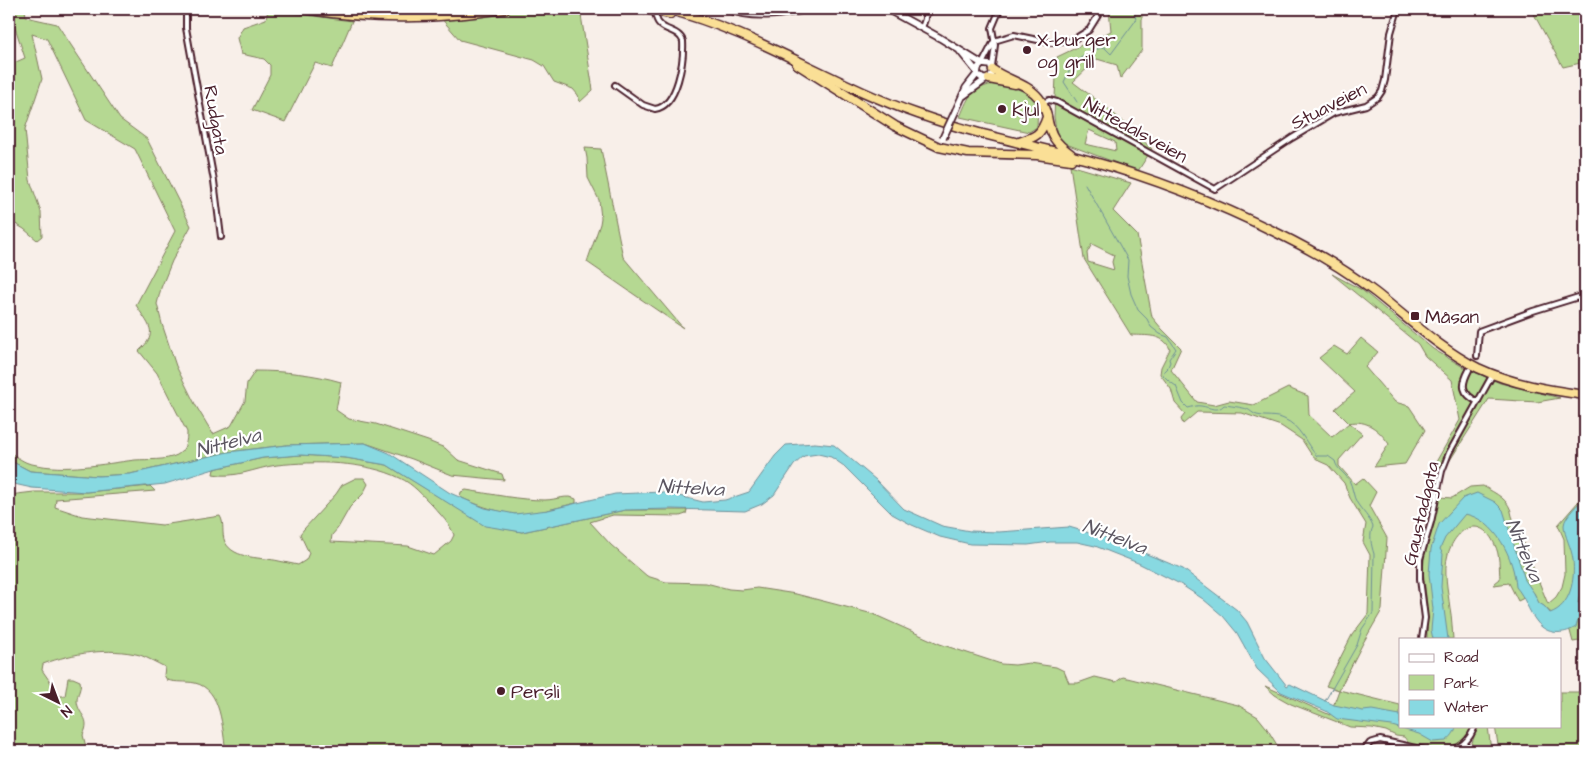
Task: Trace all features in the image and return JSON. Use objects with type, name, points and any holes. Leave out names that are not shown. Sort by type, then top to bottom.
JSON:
[{"type":"highway","points":[[305,9],[363,16],[404,18],[445,16],[505,9]]},
{"type":"highway","points":[[336,9],[404,14],[473,9]]},
{"type":"highway","points":[[646,9],[712,27],[796,64],[819,72],[868,95],[917,114],[953,126],[1077,157],[1146,178],[1199,198],[1306,247],[1367,286],[1448,350],[1469,363],[1527,386],[1585,395]]},
{"type":"highway","points":[[666,9],[690,15],[732,30],[806,64],[819,72]]},
{"type":"highway","points":[[796,64],[890,123],[939,148],[968,154],[1038,155],[1100,164]]},
{"type":"highway","points":[[992,68],[1034,93],[1042,103],[1055,141],[1077,157]]},
{"type":"highway","points":[[987,79],[1019,84]]},
{"type":"highway","points":[[1017,142],[1038,134],[1043,128],[1047,117]]},
{"type":"main road","points":[[727,9],[744,14],[765,16],[808,9]]},
{"type":"main road","points":[[887,9],[982,64],[988,64],[992,68],[992,75],[963,96]]},
{"type":"main road","points":[[960,51],[981,78],[987,79]]},
{"type":"main road","points":[[939,148],[966,88],[982,64]]},
{"type":"street","name":"Rudgata","points":[[186,9],[186,28],[214,181],[221,236]]},
{"type":"street","points":[[615,85],[643,105],[655,109],[664,106],[672,95],[679,78],[683,41],[679,35],[658,23],[654,9]]},
{"type":"street","points":[[922,28],[926,9]]},
{"type":"street","points":[[926,15],[932,9]]},
{"type":"street","points":[[992,68],[995,45],[992,27],[1000,9]]},
{"type":"street","points":[[982,64],[994,41],[1014,35],[1052,44],[1070,40],[1089,30],[1102,9]]},
{"type":"street","name":"Stuaveien","points":[[1215,189],[1292,138],[1334,113],[1366,105],[1378,97],[1385,80],[1391,33],[1398,9]]},
{"type":"street","name":"Nittedalsveien","points":[[1042,103],[1050,100],[1057,102],[1215,189]]},
{"type":"street","points":[[1477,356],[1480,331],[1533,311],[1585,295]]},
{"type":"street","points":[[1469,370],[1463,388],[1469,397],[1478,402]]},
{"type":"street","name":"Gaustadgata","points":[[1422,638],[1425,618],[1419,569],[1439,481],[1445,462],[1493,374]]},
{"type":"street","points":[[1446,751],[1456,749],[1466,743],[1474,728]]},
{"type":"street","points":[[1364,751],[1370,743],[1380,740],[1429,751]]},
{"type":"green space","points":[[9,9],[25,9],[26,17],[57,24],[120,119],[147,139],[191,226],[172,261],[157,304],[176,366],[196,406],[213,434],[231,426],[245,401],[247,383],[255,371],[309,375],[341,382],[336,410],[349,419],[376,424],[428,441],[445,448],[458,460],[502,474],[504,480],[452,475],[365,443],[287,445],[228,452],[130,474],[98,476],[30,471],[9,460],[9,452],[29,463],[58,467],[167,458],[177,455],[184,448],[187,432],[157,373],[139,351],[149,339],[150,328],[136,305],[175,231],[135,149],[86,120],[47,39],[32,34],[42,79],[25,129],[30,180],[41,212],[42,236],[37,240],[9,220],[9,65],[25,58]]},
{"type":"green space","points":[[433,9],[580,9],[593,90],[580,102],[578,95],[573,89],[554,82],[544,66],[534,60],[460,40]]},
{"type":"green space","points":[[1109,9],[1142,9],[1142,50],[1120,79],[1117,65],[1097,59],[1073,82],[1111,111],[1152,149],[1138,171],[1066,144],[1057,135],[1054,117],[1057,57],[1111,31]],"holes":[[[1089,130],[1115,142],[1116,151],[1085,144]]]},
{"type":"green space","points":[[1531,9],[1585,9],[1585,62],[1563,67]]},
{"type":"green space","points":[[268,10],[352,21],[332,68],[315,63],[285,122],[252,110],[270,75],[270,65],[264,59],[241,54],[237,38],[243,27],[266,19]]},
{"type":"green space","points":[[997,83],[1027,92],[1038,103],[1037,127],[1029,132],[960,117],[972,93],[982,87]]},
{"type":"green space","points":[[585,148],[601,149],[623,257],[683,328],[587,262],[601,218],[599,200],[588,178]]},
{"type":"green space","points":[[1070,165],[1131,183],[1113,211],[1137,235],[1152,317],[1181,348],[1171,370],[1197,402],[1214,405],[1229,401],[1254,405],[1288,388],[1308,396],[1309,415],[1332,437],[1349,423],[1362,434],[1339,460],[1339,466],[1355,484],[1363,478],[1376,492],[1369,506],[1387,538],[1382,610],[1339,690],[1326,686],[1352,635],[1368,614],[1370,555],[1363,542],[1366,524],[1350,498],[1344,483],[1328,465],[1319,461],[1311,454],[1302,440],[1281,426],[1242,413],[1197,412],[1183,424],[1181,419],[1185,414],[1175,403],[1171,389],[1160,374],[1161,367],[1170,349],[1167,344],[1154,336],[1131,335],[1084,259]],"holes":[[[1092,244],[1114,255],[1112,262],[1114,270],[1088,262],[1087,253]]]},
{"type":"green space","points":[[1332,274],[1362,290],[1433,349],[1465,368],[1500,383],[1560,398],[1537,402],[1489,399],[1445,468],[1432,469],[1460,420],[1452,380],[1425,356],[1418,344]]},
{"type":"green space","points":[[1361,338],[1378,352],[1365,367],[1395,402],[1409,406],[1425,430],[1405,464],[1374,467],[1389,444],[1377,430],[1367,424],[1349,423],[1335,409],[1355,392],[1319,358],[1334,346],[1347,354]]},
{"type":"green space","points":[[301,455],[346,458],[387,465],[485,525],[522,532],[625,510],[687,510],[686,514],[680,516],[613,515],[590,522],[611,545],[647,576],[666,582],[706,583],[729,589],[757,588],[796,594],[873,614],[940,644],[1001,664],[1029,663],[1056,667],[1064,671],[1069,683],[1078,683],[1095,677],[1116,682],[1123,677],[1238,705],[1258,717],[1277,745],[1275,751],[226,751],[222,721],[216,701],[204,687],[195,683],[167,680],[164,675],[165,667],[140,655],[103,651],[78,654],[54,660],[43,664],[42,670],[60,696],[65,696],[68,678],[80,681],[77,701],[86,724],[83,735],[87,751],[9,751],[9,495],[34,492],[86,492],[150,486],[155,491],[56,499],[55,507],[82,516],[162,525],[220,516],[225,542],[235,552],[249,557],[298,565],[306,560],[309,553],[300,534],[342,485],[356,478],[364,478],[368,484],[363,494],[350,507],[332,535],[331,542],[408,546],[434,555],[451,541],[454,535],[452,531],[432,505],[409,483],[386,472],[356,465],[307,463],[269,466],[229,475],[213,474],[214,469],[263,458]]},
{"type":"green space","points":[[1483,486],[1502,498],[1508,505],[1548,604],[1556,597],[1562,587],[1565,574],[1564,539],[1558,525],[1585,494],[1585,640],[1573,642],[1570,631],[1544,606],[1539,604],[1534,593],[1518,601],[1509,583],[1494,585],[1500,579],[1497,549],[1489,535],[1476,527],[1463,531],[1457,537],[1448,554],[1446,581],[1453,638],[1427,638],[1427,605],[1423,570],[1425,551],[1440,497],[1452,498],[1470,487]]},
{"type":"green space","points":[[466,490],[535,500],[569,497],[576,499],[576,503],[536,512],[513,514],[473,503],[460,497],[461,492]]},
{"type":"green space","points":[[1265,686],[1330,715],[1339,690],[1399,705],[1399,728],[1472,728],[1462,743],[1456,747],[1439,749],[1418,747],[1408,743],[1404,737],[1372,728],[1350,727],[1291,704],[1275,695]]},
{"type":"green space","points":[[1562,692],[1585,692],[1585,751],[1499,751],[1495,728],[1562,728]]},
{"type":"green space","points":[[1477,728],[1488,728],[1491,751],[1469,751]]},
{"type":"water","name":"Nittelva","points":[[365,443],[389,453],[450,493],[485,508],[515,514],[548,510],[615,494],[663,492],[703,502],[725,500],[749,492],[775,456],[786,445],[815,443],[834,445],[876,480],[904,509],[942,526],[970,531],[999,532],[1069,527],[1110,539],[1183,569],[1237,610],[1247,622],[1265,658],[1287,686],[1290,684],[1334,705],[1363,711],[1372,710],[1399,715],[1399,728],[1455,728],[1452,735],[1446,741],[1433,742],[1419,734],[1392,726],[1337,719],[1326,711],[1281,692],[1257,669],[1237,633],[1223,616],[1203,599],[1180,584],[1138,563],[1095,546],[1077,542],[1050,542],[1028,545],[970,544],[940,537],[892,514],[844,466],[831,457],[818,454],[804,456],[794,465],[774,495],[762,504],[745,511],[625,510],[522,532],[485,526],[387,465],[346,458],[301,455],[263,458],[214,469],[165,484],[86,492],[32,488],[14,484],[9,478],[9,460],[30,471],[98,476],[130,474],[228,452],[287,445]]},
{"type":"water","name":"Nittelva","points":[[1477,493],[1495,502],[1503,510],[1525,580],[1539,603],[1550,613],[1563,604],[1570,591],[1573,560],[1564,525],[1570,514],[1585,497],[1585,518],[1579,534],[1585,556],[1585,565],[1578,603],[1585,601],[1585,612],[1578,620],[1576,627],[1571,630],[1555,632],[1541,626],[1534,618],[1516,587],[1512,564],[1501,542],[1486,524],[1465,514],[1445,538],[1440,549],[1443,554],[1441,587],[1448,638],[1433,638],[1431,630],[1433,609],[1429,574],[1431,549],[1439,524],[1463,498]]},
{"type":"waterway","points":[[1077,102],[1064,82],[1073,63],[1091,51],[1104,47],[1111,54],[1136,20],[1134,9]]},
{"type":"waterway","points":[[1085,184],[1128,260],[1127,276],[1131,294],[1138,310],[1147,319],[1151,327],[1168,337],[1176,349],[1169,359],[1170,362],[1163,375],[1176,386],[1183,403],[1188,408],[1199,406],[1219,409],[1224,405],[1239,407],[1257,415],[1278,417],[1290,422],[1317,456],[1328,456],[1335,461],[1337,467],[1349,480],[1356,501],[1372,524],[1371,540],[1374,554],[1373,613],[1362,629],[1357,645],[1325,701]]},
{"type":"place","name":"X-burger og grill","points":[[1027,50]]},
{"type":"place","name":"Kjul","points":[[1002,109]]},
{"type":"place","name":"Måsan","points":[[1415,316]]},
{"type":"place","name":"Persli","points":[[501,691]]}]
